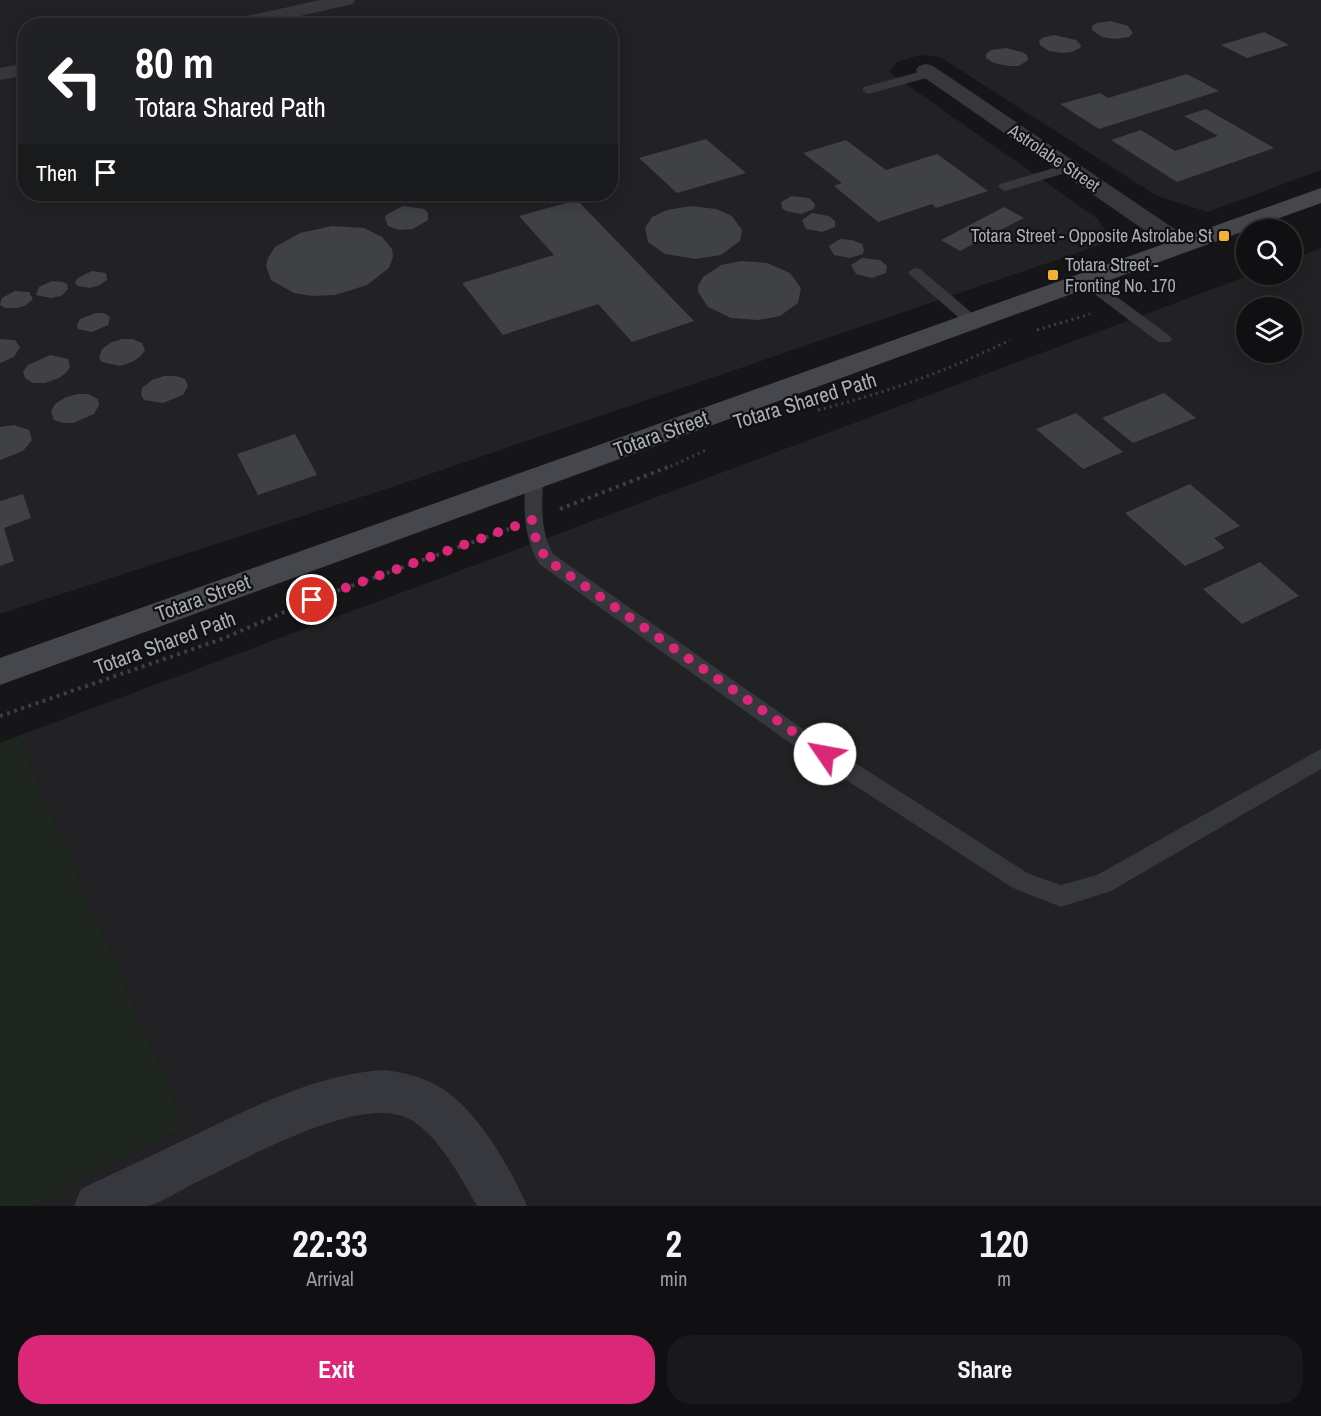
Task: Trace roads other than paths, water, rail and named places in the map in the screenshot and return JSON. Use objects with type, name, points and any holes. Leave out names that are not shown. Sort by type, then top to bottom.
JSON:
[{"type":"main road","name":"Totara Street","points":[[0,672],[1321,195]]},
{"type":"street","points":[[264,18],[346,0]]},
{"type":"street","points":[[0,74],[18,71]]},
{"type":"street","name":"Astrolabe Street","points":[[928,72],[1182,246]]},
{"type":"street","points":[[98,1206],[315,1104],[374,1092],[408,1096],[444,1117],[488,1179],[503,1206]]},
{"type":"lane","points":[[868,90],[928,72]]},
{"type":"lane","points":[[1005,187],[1067,168]]},
{"type":"lane","points":[[915,272],[972,321]]},
{"type":"lane","points":[[1085,280],[1164,339]]},
{"type":"lane","points":[[534,479],[532,520],[536,540],[546,559],[805,742],[1001,869],[1021,881],[1061,896],[1103,884],[1321,758]]},
{"type":"place","name":"Totara Street - Opposite Astrolabe St","points":[[1224,236]]},
{"type":"place","name":"Totara Street - Fronting No. 170","points":[[1053,275]]}]
